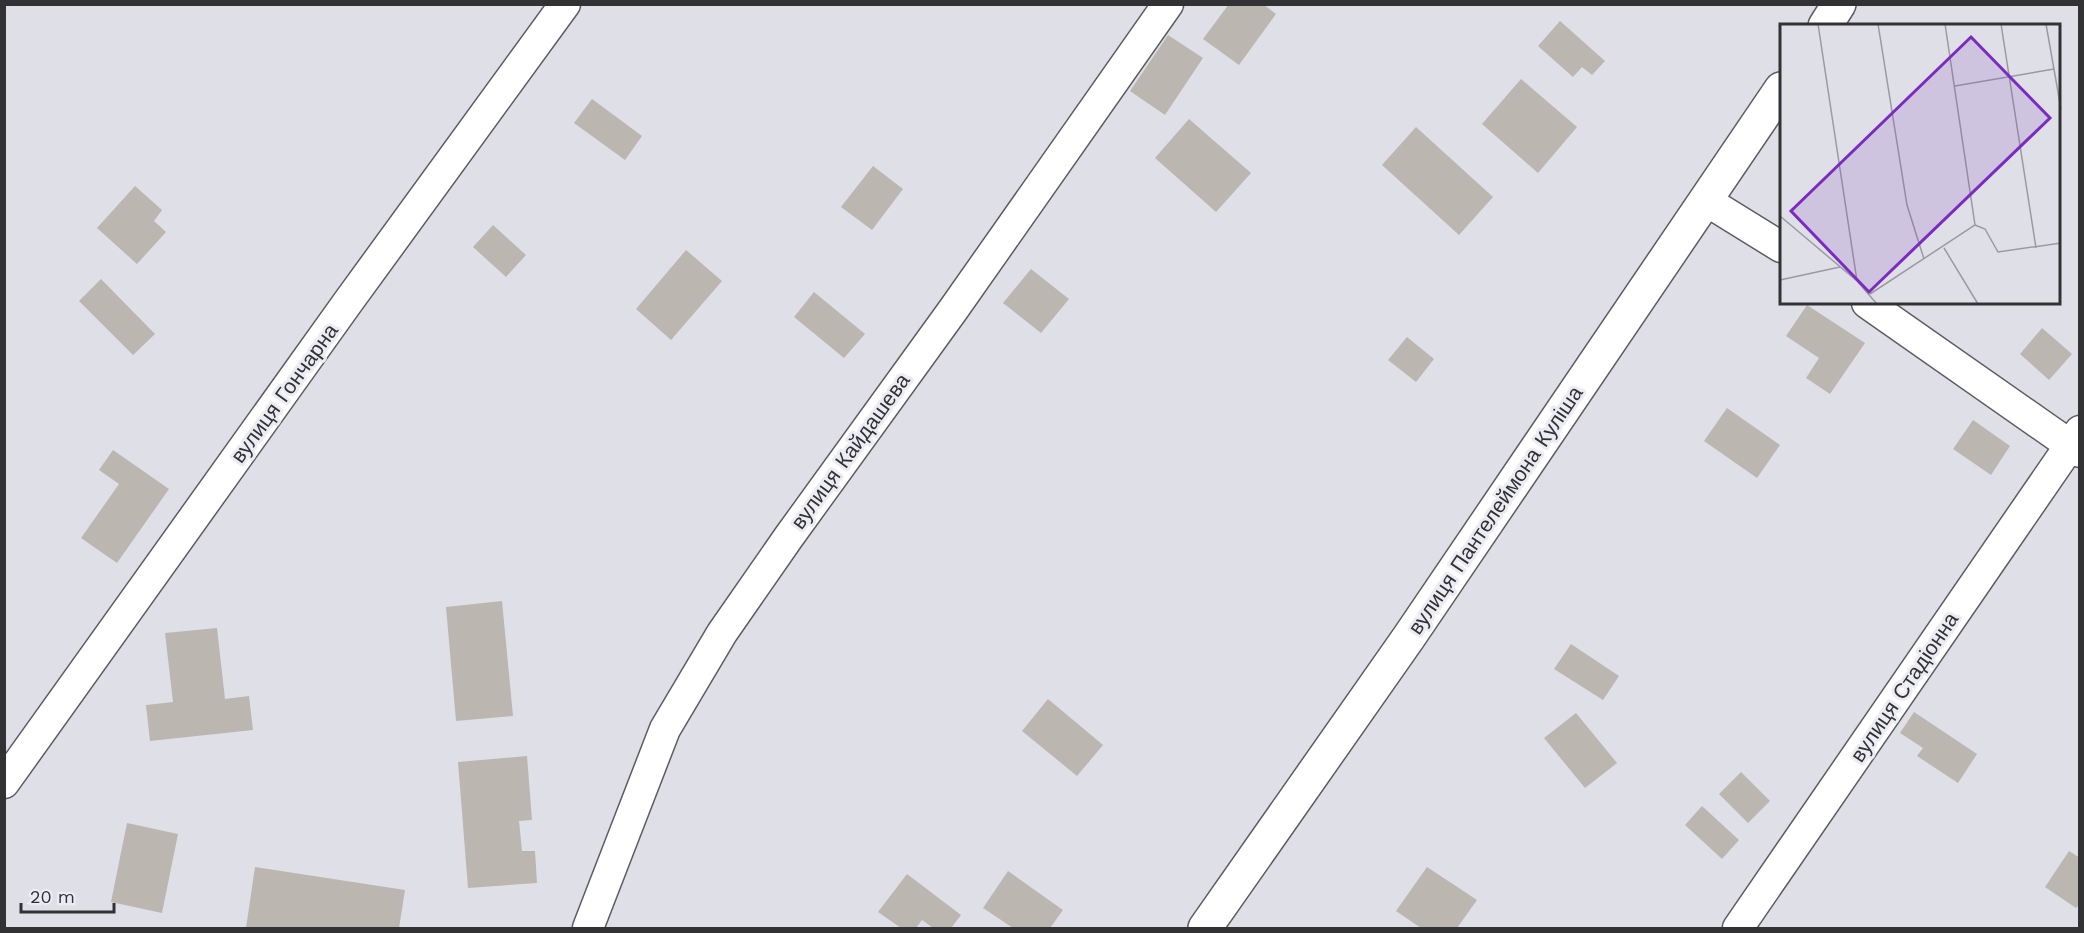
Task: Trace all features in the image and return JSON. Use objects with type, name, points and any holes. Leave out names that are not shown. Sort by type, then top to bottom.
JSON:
[{"type":"street","name":"вулиця Гончарна","points":[[4,783],[348,302],[565,4]]},
{"type":"street","name":"вулиця Кайдашева","points":[[588,928],[665,729],[722,633],[1168,4]]},
{"type":"street","points":[[1826,24],[1839,4]]},
{"type":"street","name":"вулиця Пантелеймона Куліша","points":[[1205,928],[1409,637],[1780,90]]},
{"type":"street","points":[[1705,200],[1780,246]]},
{"type":"street","points":[[1869,304],[2076,443]]},
{"type":"street","name":"вулиця Стадіонна","points":[[1738,928],[2076,443]]},
{"type":"building","points":[[1229,4],[1263,4],[1276,14],[1239,65],[1203,39]]},
{"type":"building","points":[[1560,21],[1605,61],[1592,75],[1582,67],[1573,77],[1538,46]]},
{"type":"building","points":[[1168,35],[1203,58],[1165,115],[1130,91]]},
{"type":"building","points":[[1521,79],[1577,127],[1538,173],[1482,124]]},
{"type":"building","points":[[592,99],[642,136],[625,160],[574,123]]},
{"type":"building","points":[[1189,119],[1251,173],[1216,212],[1155,158]]},
{"type":"building","points":[[1416,127],[1493,197],[1459,235],[1382,165]]},
{"type":"building","points":[[873,166],[903,189],[872,230],[841,207]]},
{"type":"building","points":[[135,186],[162,210],[154,221],[166,232],[137,264],[97,228]]},
{"type":"building","points":[[493,225],[526,255],[506,277],[473,247]]},
{"type":"building","points":[[686,250],[722,281],[671,340],[636,309]]},
{"type":"building","points":[[1031,269],[1069,299],[1041,333],[1003,303]]},
{"type":"building","points":[[101,279],[155,334],[133,355],[79,301]]},
{"type":"building","points":[[814,292],[865,334],[844,358],[794,317]]},
{"type":"building","points":[[1807,305],[1865,343],[1830,394],[1806,378],[1819,358],[1786,336]]},
{"type":"building","points":[[2042,328],[2072,354],[2049,380],[2020,354]]},
{"type":"building","points":[[1407,337],[1434,359],[1416,382],[1388,360]]},
{"type":"building","points":[[1727,408],[1780,445],[1757,478],[1704,441]]},
{"type":"building","points":[[1973,420],[2010,446],[1991,475],[1953,449]]},
{"type":"building","points":[[113,450],[169,489],[117,563],[81,538],[119,484],[99,470]]},
{"type":"building","points":[[502,601],[513,716],[456,721],[446,607]]},
{"type":"building","points":[[217,628],[225,699],[249,696],[253,730],[150,741],[146,705],[173,702],[165,633]]},
{"type":"building","points":[[1571,644],[1619,676],[1603,700],[1554,669]]},
{"type":"building","points":[[1048,699],[1103,745],[1077,776],[1022,731]]},
{"type":"building","points":[[1914,712],[1977,754],[1958,783],[1917,756],[1923,748],[1900,733]]},
{"type":"building","points":[[1576,713],[1617,763],[1585,788],[1544,738]]},
{"type":"building","points":[[527,756],[532,820],[519,821],[522,851],[535,851],[537,883],[468,888],[458,762]]},
{"type":"building","points":[[1741,772],[1770,801],[1748,823],[1719,794]]},
{"type":"building","points":[[1702,806],[1739,840],[1722,859],[1685,825]]},
{"type":"building","points":[[127,823],[178,834],[162,913],[111,902]]},
{"type":"building","points":[[2069,851],[2080,858],[2080,904],[2076,908],[2045,887]]},
{"type":"building","points":[[255,867],[405,890],[399,928],[246,928]]},
{"type":"building","points":[[1427,867],[1477,900],[1457,928],[1421,928],[1396,911]]},
{"type":"building","points":[[1008,871],[1063,910],[1050,928],[1013,928],[983,908]]},
{"type":"building","points":[[907,874],[961,915],[951,928],[933,928],[922,920],[916,928],[901,928],[878,912]]}]
